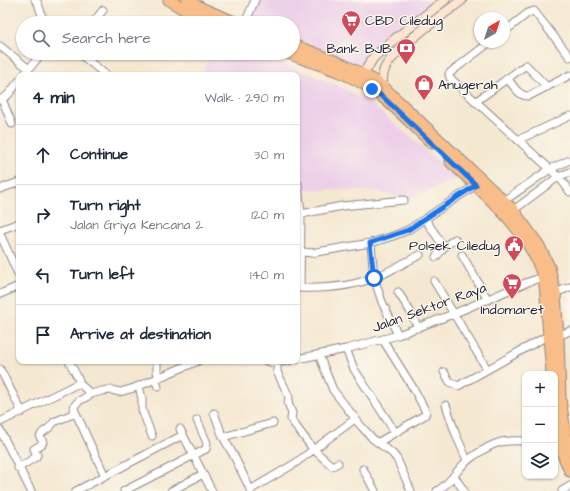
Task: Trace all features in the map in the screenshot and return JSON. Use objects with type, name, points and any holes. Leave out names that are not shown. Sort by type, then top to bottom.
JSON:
[{"type":"main road","points":[[169,0],[195,16]]},
{"type":"main road","points":[[187,0],[220,16]]},
{"type":"main road","points":[[300,48],[347,65],[476,185],[500,204]]},
{"type":"main road","points":[[300,58],[383,86],[500,204],[523,223],[549,267],[554,293],[552,371]]},
{"type":"main road","points":[[510,213],[517,229],[532,251],[543,277],[554,335],[560,400],[560,438],[570,449]]},
{"type":"main road","points":[[555,407],[560,438],[569,464]]},
{"type":"street","points":[[248,16],[255,0]]},
{"type":"street","points":[[361,78],[373,58],[445,0]]},
{"type":"street","points":[[383,86],[383,74],[390,60],[405,45],[462,0]]},
{"type":"street","points":[[38,1],[42,16]]},
{"type":"street","points":[[98,16],[103,10]]},
{"type":"street","points":[[432,10],[438,19]]},
{"type":"street","points":[[510,27],[528,13],[534,11],[570,57]]},
{"type":"street","points":[[0,46],[25,72]]},
{"type":"street","points":[[482,48],[449,74],[450,78],[550,169],[570,192]]},
{"type":"street","points":[[27,72],[36,60]]},
{"type":"street","points":[[88,60],[102,72]]},
{"type":"street","points":[[475,102],[526,65],[546,87]]},
{"type":"street","points":[[507,78],[523,96],[529,96],[570,75]]},
{"type":"street","points":[[12,124],[1,99],[8,95],[16,85]]},
{"type":"street","points":[[518,140],[570,116]]},
{"type":"street","points":[[500,204],[550,169],[570,160]]},
{"type":"street","points":[[510,213],[558,177],[570,172]]},
{"type":"street","points":[[0,190],[16,183]]},
{"type":"street","points":[[300,251],[311,253],[370,243],[408,230],[476,185]]},
{"type":"street","points":[[301,214],[342,206],[404,200]]},
{"type":"street","points":[[300,204],[300,232]]},
{"type":"street","points":[[425,220],[444,247]]},
{"type":"street","points":[[0,230],[16,224]]},
{"type":"street","points":[[0,234],[2,243],[16,270]]},
{"type":"street","points":[[436,257],[444,247],[455,239]]},
{"type":"street","points":[[370,243],[374,278],[382,302],[398,335]]},
{"type":"street","points":[[300,288],[322,289],[374,278],[420,255]]},
{"type":"street","points":[[462,255],[488,300]]},
{"type":"street","name":"Jalan Sektor Raya","points":[[300,358],[346,349],[398,335],[543,277]]},
{"type":"street","points":[[434,281],[486,369]]},
{"type":"street","points":[[0,294],[16,287]]},
{"type":"street","points":[[554,293],[570,287]]},
{"type":"street","points":[[398,292],[410,311],[418,328]]},
{"type":"street","points":[[444,372],[450,382],[458,386],[486,369],[554,335],[570,331]]},
{"type":"street","points":[[379,442],[425,415],[426,412],[415,391],[383,340]]},
{"type":"street","points":[[346,349],[354,368],[394,432]]},
{"type":"street","points":[[319,355],[333,390],[355,419],[373,439],[379,442],[397,459],[411,491]]},
{"type":"street","points":[[71,364],[79,380],[79,384],[91,394]]},
{"type":"street","points":[[156,364],[158,387]]},
{"type":"street","points":[[104,476],[75,413],[74,406],[76,403],[91,394],[111,390],[120,392],[139,386],[189,364]]},
{"type":"street","points":[[277,364],[277,374],[289,397],[288,403],[292,413],[291,419],[313,449],[332,466],[338,463]]},
{"type":"street","points":[[1,372],[22,412]]},
{"type":"street","points":[[0,422],[79,384]]},
{"type":"street","points":[[139,386],[142,399],[142,410],[152,436]]},
{"type":"street","points":[[446,405],[456,435],[467,460]]},
{"type":"street","points":[[18,468],[36,457],[37,455],[34,449],[43,442],[40,437],[42,433],[59,419],[75,413]]},
{"type":"street","points":[[214,414],[223,437],[234,456],[249,490],[294,464],[355,419]]},
{"type":"street","points":[[124,491],[193,454],[203,451],[207,446],[197,420]]},
{"type":"street","points":[[223,437],[272,423]]},
{"type":"street","points":[[0,430],[31,491]]},
{"type":"street","points":[[76,491],[90,488],[104,476],[182,432],[212,491]]},
{"type":"street","points":[[437,491],[446,485],[467,460],[485,448],[497,442],[522,441]]},
{"type":"street","points":[[363,469],[375,491]]},
{"type":"street","points":[[171,491],[203,474]]},
{"type":"street","points":[[454,476],[464,491]]},
{"type":"street","points":[[562,491],[570,486]]},
{"type":"shaded area","points":[[258,0],[440,0],[367,61],[362,63],[356,63],[300,40],[300,16],[252,16]]},
{"type":"shaded area","points":[[208,60],[274,60],[336,85],[370,103],[458,178],[408,200],[378,191],[300,189],[300,72],[203,72]]},
{"type":"place","name":"CBD Ciledug","points":[[351,37]]},
{"type":"place","name":"Bank BJB","points":[[406,65]]},
{"type":"place","name":"Anugerah","points":[[424,101]]},
{"type":"place","name":"Polsek Ciledug","points":[[514,262]]},
{"type":"place","name":"Indomaret","points":[[512,300]]},
{"type":"route","points":[[372,89],[384,98],[476,185],[408,230],[370,243],[374,278]]}]
